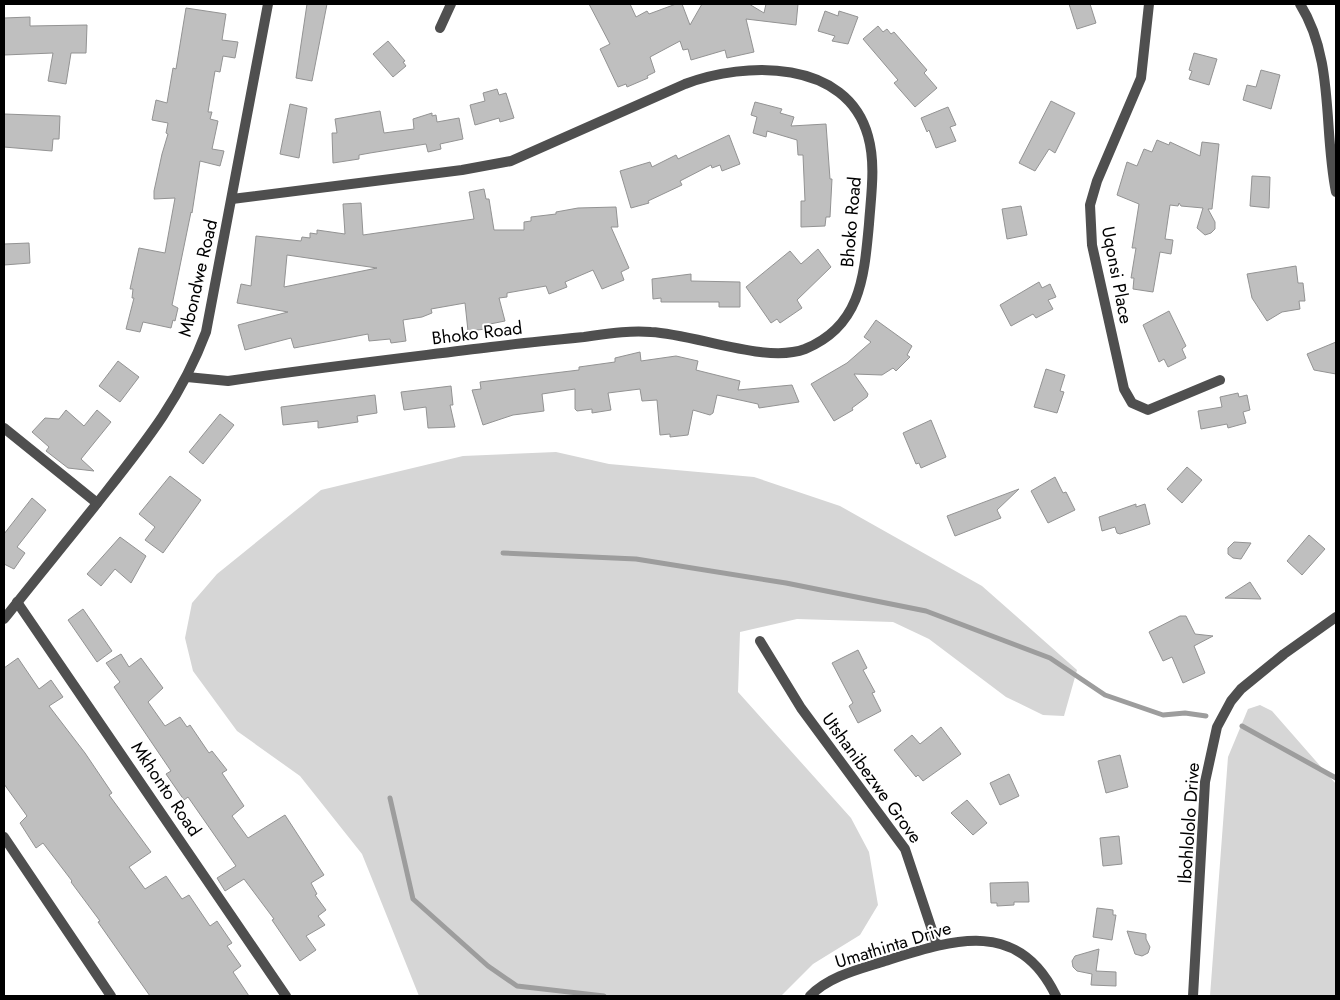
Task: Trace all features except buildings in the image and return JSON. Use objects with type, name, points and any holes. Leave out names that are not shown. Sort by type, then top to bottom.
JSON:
[{"type":"street","name":"Mbondwe Road","points":[[4,619],[154,431],[187,377],[206,332],[268,4]]},
{"type":"street","points":[[440,28],[451,4]]},
{"type":"street","name":"Uqonsi Place","points":[[1149,4],[1141,78],[1092,194],[1089,216],[1092,245],[1124,389],[1132,403],[1148,410],[1220,380]]},
{"type":"street","points":[[1300,4],[1317,40],[1324,69],[1332,168],[1336,192]]},
{"type":"street","name":"Bhoko Road","points":[[187,377],[228,381],[515,344],[649,331],[688,336],[763,352],[802,350],[826,338],[836,330],[844,322],[856,301],[862,280],[868,229],[872,158],[867,132],[852,105],[844,97],[830,87],[797,74],[783,70],[749,69],[717,74],[685,84],[511,161],[462,170],[232,199]]},
{"type":"street","points":[[4,428],[97,503]]},
{"type":"street","name":"Mkhonto Road","points":[[18,602],[286,996]]},
{"type":"street","name":"Ibohlololo Drive","points":[[1193,996],[1205,782],[1217,727],[1231,701],[1241,689],[1284,654],[1336,617]]},
{"type":"street","name":"Utshanibezwe Grove","points":[[760,641],[801,708],[905,849],[914,869],[937,945]]},
{"type":"street","points":[[4,837],[111,996]]},
{"type":"street","name":"Umathinta Drive","points":[[810,996],[836,979],[937,945],[976,940],[1002,944],[1032,962],[1044,975],[1056,996]]},
{"type":"shaded area","points":[[556,452],[609,464],[754,477],[840,506],[982,586],[1077,670],[1064,716],[1043,715],[1006,697],[929,639],[893,622],[797,619],[740,632],[738,692],[851,818],[869,852],[878,905],[860,935],[813,964],[781,996],[419,996],[362,854],[300,776],[237,731],[193,671],[185,638],[192,603],[217,574],[321,490],[463,456]]},
{"type":"shaded area","points":[[1260,705],[1272,711],[1336,784],[1336,996],[1210,996],[1228,757],[1248,709]]},
{"type":"waterway","points":[[503,553],[636,559],[786,583],[926,611],[1050,658],[1105,695],[1163,715],[1185,713],[1206,716]]},
{"type":"waterway","points":[[1242,726],[1336,778]]},
{"type":"waterway","points":[[390,798],[413,899],[488,966],[517,986],[604,996]]}]
